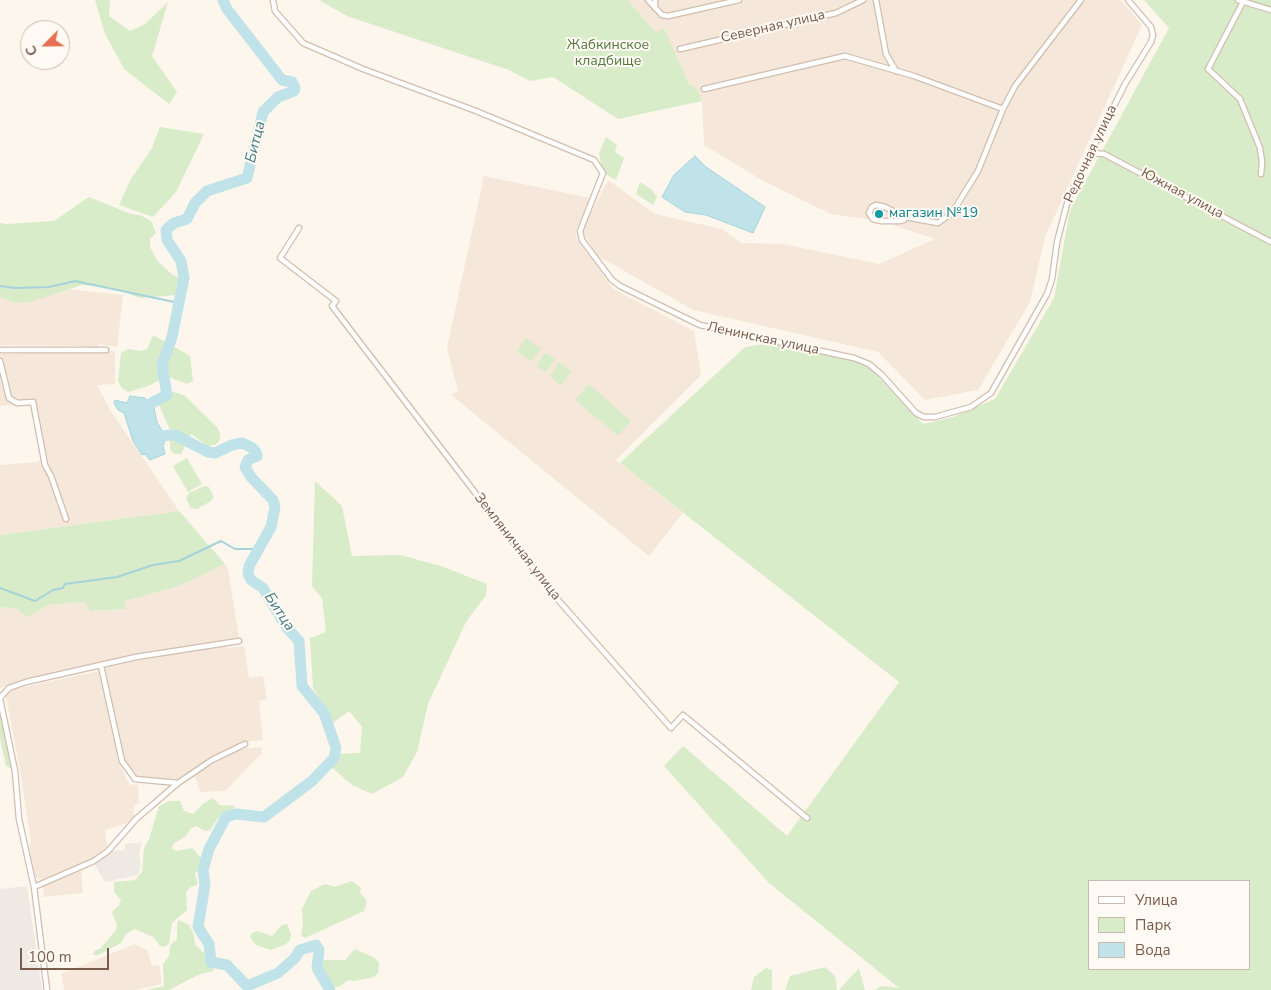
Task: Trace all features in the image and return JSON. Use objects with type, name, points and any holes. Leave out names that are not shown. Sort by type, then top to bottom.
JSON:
[{"type":"street","name":"Ленинская улица","points":[[273,0],[275,11],[303,43],[363,70],[476,111],[594,160],[603,173],[580,231],[582,240],[612,280],[650,302],[712,329],[854,358],[869,364],[882,375],[906,402]]},
{"type":"street","points":[[648,0],[662,14],[668,16],[739,0]]},
{"type":"street","points":[[655,0],[655,8]]},
{"type":"street","name":"Северная улица","points":[[680,49],[836,13],[864,0]]},
{"type":"street","points":[[876,0],[888,56],[896,71]]},
{"type":"street","points":[[905,217],[904,220],[899,221],[881,221],[873,219],[869,213],[872,206],[876,205],[905,217],[938,223],[952,213],[978,171],[1003,109],[1015,86],[1081,0]]},
{"type":"street","name":"Редочная улица","points":[[906,402],[924,417],[935,417],[971,407],[991,393],[1047,294],[1052,279],[1057,242],[1069,196],[1125,84],[1151,42],[1153,35],[1151,27],[1128,0]]},
{"type":"street","points":[[1261,174],[1260,148],[1240,99],[1208,69],[1241,1],[1271,10]]},
{"type":"street","points":[[704,89],[845,56],[882,66],[1003,109]]},
{"type":"street","points":[[882,66],[888,56]]},
{"type":"street","name":"Южная улица","points":[[1092,153],[1104,154],[1271,242]]},
{"type":"street","name":"Земляничная улица","points":[[299,228],[280,258],[336,300],[332,306],[552,593],[671,728],[683,715],[806,818]]},
{"type":"street","points":[[0,350],[106,350]]},
{"type":"street","points":[[0,360],[9,398],[17,403],[33,402],[45,465],[51,476],[66,519]]},
{"type":"street","points":[[48,990],[34,887],[22,837],[15,772],[0,699],[9,688],[26,682],[136,657],[239,641]]},
{"type":"street","points":[[102,666],[122,761],[135,779],[178,783]]},
{"type":"street","points":[[34,887],[94,861],[108,851],[136,819],[178,783],[212,760],[245,744]]},
{"type":"shaded area","points":[[628,0],[1121,0],[1142,25],[1045,237],[1030,302],[978,390],[925,400],[878,352],[693,310],[598,256],[582,231],[608,180],[655,214],[722,229],[741,243],[783,244],[879,264],[935,239],[881,221],[831,214],[760,179],[704,145],[702,101],[698,90],[689,84],[664,29],[656,33]]},
{"type":"shaded area","points":[[484,176],[590,198],[575,232],[578,240],[613,289],[694,331],[701,375],[616,460],[683,513],[649,556],[451,395],[458,391],[447,348]]},
{"type":"shaded area","points":[[0,282],[123,295],[117,347],[99,344],[97,348],[82,346],[0,345]]},
{"type":"shaded area","points":[[115,351],[115,384],[97,385],[110,410],[179,511],[0,535],[0,465],[37,462],[41,459],[30,404],[0,406],[0,354]]},
{"type":"shaded area","points":[[225,564],[228,569],[239,638],[131,655],[97,665],[28,678],[0,688],[0,607],[18,609],[27,616],[49,605],[85,602],[90,611],[125,609],[124,601],[179,586]]},
{"type":"shaded area","points":[[226,645],[227,648],[244,646],[249,678],[263,676],[267,699],[259,701],[263,740],[245,742],[213,757],[178,780],[137,778],[124,762],[105,668]]},
{"type":"shaded area","points":[[99,671],[119,763],[129,784],[138,785],[139,804],[134,805],[134,817],[131,822],[105,830],[107,847],[93,859],[40,880],[35,877],[29,846],[31,842],[21,776],[6,696],[11,690]]},
{"type":"shaded area","points":[[262,747],[262,753],[225,791],[201,792],[194,775],[240,749]]},
{"type":"shaded area","points":[[142,842],[139,854],[141,865],[138,875],[105,882],[95,865],[112,851],[125,850],[125,844]]},
{"type":"shaded area","points":[[81,871],[83,893],[44,897],[43,886]]},
{"type":"shaded area","points":[[27,886],[42,990],[0,990],[0,889]]},
{"type":"shaded area","points":[[135,944],[147,950],[152,966],[159,965],[162,984],[136,990],[64,990],[61,974]]},
{"type":"green space","points":[[95,0],[110,0],[109,16],[130,31],[145,24],[168,2],[152,56],[177,92],[169,104],[124,69],[105,34]]},
{"type":"green space","name":"Жабкинское кладбище","points":[[319,0],[628,0],[656,33],[664,28],[689,84],[698,90],[702,101],[618,119],[553,77],[530,81],[509,70],[347,16]]},
{"type":"green space","points":[[1144,0],[1271,0],[1271,990],[875,990],[881,986],[899,988],[769,883],[664,766],[683,746],[787,836],[899,682],[620,463],[745,347],[777,342],[866,364],[923,424],[953,417],[995,399],[1054,298],[1070,210],[1169,28]]},
{"type":"green space","points":[[160,127],[204,134],[176,192],[153,217],[119,205],[131,179],[152,148]]},
{"type":"green space","points":[[606,137],[617,145],[615,152],[624,158],[616,180],[603,173],[599,153]]},
{"type":"green space","points":[[640,182],[652,190],[657,197],[653,205],[636,194]]},
{"type":"green space","points":[[89,197],[131,214],[140,215],[151,221],[156,233],[150,239],[150,247],[158,262],[173,275],[181,278],[177,295],[140,298],[110,287],[82,285],[30,302],[16,303],[0,297],[0,223],[54,221]]},
{"type":"green space","points":[[153,335],[190,356],[193,381],[187,384],[167,376],[148,386],[128,392],[122,388],[118,381],[121,353],[128,349],[141,351],[147,349]]},
{"type":"green space","points":[[526,338],[541,349],[531,362],[517,351]]},
{"type":"green space","points":[[545,353],[555,359],[546,372],[536,366]]},
{"type":"green space","points":[[559,362],[571,371],[561,386],[550,376]]},
{"type":"green space","points":[[589,384],[631,421],[618,436],[575,400]]},
{"type":"green space","points":[[170,391],[184,395],[217,427],[220,433],[220,440],[215,445],[208,446],[191,434],[181,454],[174,454],[170,449],[170,430],[159,405],[159,398]]},
{"type":"green space","points":[[187,458],[202,484],[188,492],[173,466]]},
{"type":"green space","points":[[315,481],[342,506],[352,556],[400,555],[441,566],[487,584],[486,595],[466,622],[428,704],[417,752],[403,777],[372,794],[352,785],[330,766],[337,754],[360,753],[362,727],[349,711],[333,723],[313,688],[310,638],[326,632],[322,598],[312,586]]},
{"type":"green space","points":[[204,486],[209,487],[214,497],[211,501],[197,509],[191,508],[186,498],[189,493]]},
{"type":"green space","points":[[179,511],[225,564],[179,586],[125,601],[125,609],[90,611],[85,602],[49,605],[27,617],[18,609],[0,607],[0,535]]},
{"type":"green space","points":[[0,713],[12,769],[6,766],[0,738]]},
{"type":"green space","points":[[213,798],[220,805],[235,806],[233,811],[219,817],[210,830],[205,831],[196,826],[191,828],[186,836],[173,844],[172,849],[177,851],[192,848],[203,860],[195,874],[198,884],[189,888],[186,893],[187,910],[172,923],[169,943],[165,947],[160,946],[153,937],[135,929],[126,934],[121,943],[98,955],[93,955],[95,950],[100,949],[116,930],[117,925],[112,912],[121,900],[114,892],[114,882],[135,880],[142,872],[144,848],[149,839],[159,806],[169,801],[180,801],[184,811],[193,814],[204,803]]},
{"type":"green space","points":[[352,881],[361,888],[360,893],[367,901],[364,911],[305,938],[301,935],[303,925],[302,909],[311,891],[325,884],[334,887]]},
{"type":"green space","points":[[179,920],[189,925],[194,935],[195,945],[205,954],[209,963],[213,966],[213,971],[198,975],[169,990],[146,990],[164,986],[163,964],[169,956],[170,946],[177,939],[177,924]]},
{"type":"green space","points":[[287,924],[291,934],[290,940],[286,944],[271,950],[256,945],[250,937],[252,933],[258,931],[272,936],[282,925]]},
{"type":"green space","points":[[355,949],[375,958],[379,963],[378,973],[374,977],[354,981],[348,980],[339,987],[333,986],[321,964],[324,960],[345,960]]},
{"type":"green space","points":[[825,967],[835,976],[837,990],[785,990],[790,976]]},
{"type":"green space","points":[[766,968],[772,970],[772,990],[751,990],[754,977]]},
{"type":"green space","points":[[859,968],[865,990],[839,990],[847,981]]},
{"type":"water","points":[[695,156],[706,167],[765,207],[753,233],[706,215],[685,212],[662,197],[674,175]]},
{"type":"water","points":[[130,396],[145,398],[154,408],[157,422],[166,438],[163,446],[165,454],[150,460],[145,454],[142,455],[133,441],[124,413],[118,410],[114,403],[115,400],[127,403]]},
{"type":"waterway","name":"Битца","points":[[141,411],[140,409],[167,395],[162,365],[172,337],[184,278],[181,261],[167,240],[166,230],[174,223],[187,219],[195,203],[207,191],[247,178],[263,112],[278,97],[294,91],[295,88],[292,82],[282,80],[227,9],[223,0]]},
{"type":"waterway","points":[[0,286],[15,288],[49,287],[75,281],[179,303]]},
{"type":"waterway","name":"Битца","points":[[152,432],[156,436],[175,435],[208,452],[215,453],[232,445],[242,443],[251,447],[256,452],[257,456],[248,460],[245,467],[251,477],[273,500],[275,507],[271,527],[249,566],[248,574],[251,580],[263,588],[287,628],[299,641],[302,686],[324,713],[336,748],[334,758],[312,781],[264,817],[236,814],[226,817],[209,849],[203,870],[205,885],[198,927],[209,944],[211,962],[227,965],[247,986],[278,973],[295,958],[300,950],[316,945],[319,950],[317,968],[330,990]]},
{"type":"waterway","points":[[0,588],[35,601],[53,590],[63,588],[65,584],[117,577],[153,565],[179,561],[221,541],[235,549],[259,549]]},
{"type":"waterway","name":"Битца","points":[[247,986],[249,990]]},
{"type":"place","name":"магазин №19","points":[[879,214]]}]
